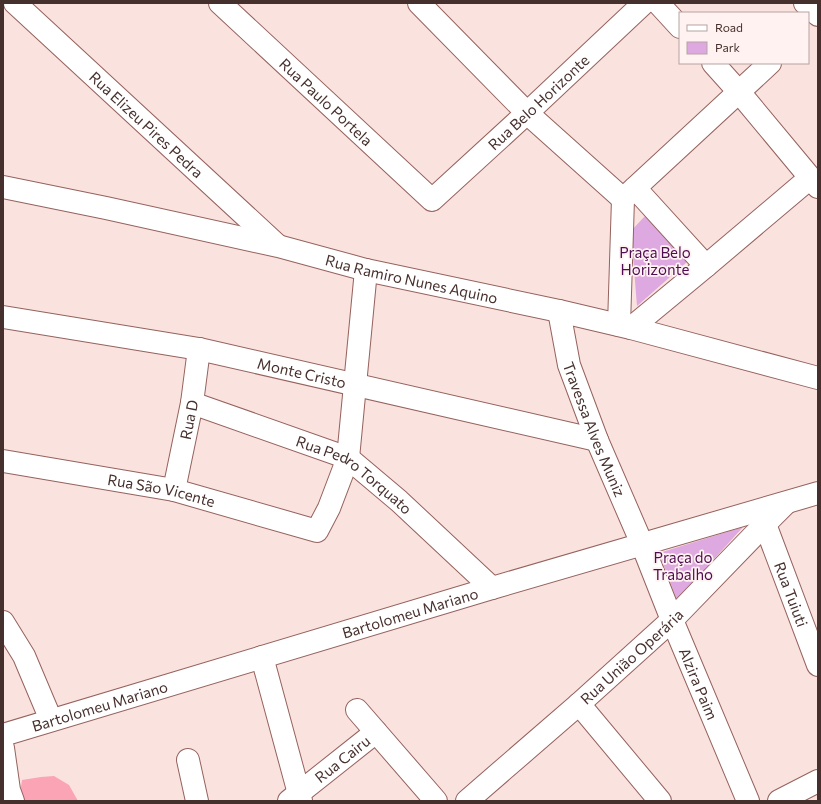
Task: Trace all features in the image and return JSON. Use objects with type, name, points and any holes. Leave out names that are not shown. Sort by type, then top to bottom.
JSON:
[{"type":"street","name":"Rua Paulo Portela","points":[[220,3],[432,200]]},
{"type":"street","points":[[419,3],[527,113],[629,194],[706,266]]},
{"type":"street","name":"Rua Belo Horizonte","points":[[432,200],[644,3]]},
{"type":"street","points":[[658,3],[679,26]]},
{"type":"street","points":[[805,3],[818,15]]},
{"type":"street","name":"Rua Elizeu Pires Pedra","points":[[12,5],[278,246]]},
{"type":"street","points":[[809,27],[818,18]]},
{"type":"street","points":[[625,326],[706,266],[814,182],[714,64]]},
{"type":"street","points":[[625,326],[629,194],[769,64]]},
{"type":"street","name":"Rua Ramiro Nunes Aquino","points":[[3,187],[278,246],[366,270],[625,326],[818,378]]},
{"type":"street","points":[[348,458],[366,270]]},
{"type":"street","name":"Travessa Alves Muniz","points":[[558,311],[570,365],[597,440],[642,544]]},
{"type":"street","name":"Monte Cristo","points":[[3,317],[200,349],[597,440]]},
{"type":"street","name":"Rua D","points":[[174,490],[192,403],[200,349]]},
{"type":"street","name":"Rua Pedro Torquato","points":[[192,403],[348,458],[399,501],[492,588]]},
{"type":"street","name":"Rua São Vicente","points":[[3,461],[174,490],[317,531],[329,508],[348,458]]},
{"type":"street","name":"Bartolomeu Mariano","points":[[3,735],[492,588],[818,493]]},
{"type":"street","name":"Rua União Operária","points":[[467,801],[579,704],[672,620],[788,502]]},
{"type":"street","name":"Rua Tuiuti","points":[[765,524],[818,665]]},
{"type":"street","name":"Alzira Paim","points":[[642,544],[672,620],[748,801]]},
{"type":"street","points":[[3,622],[24,656],[51,720]]},
{"type":"street","points":[[262,658],[297,799]]},
{"type":"street","points":[[579,704],[660,801]]},
{"type":"street","points":[[357,710],[436,801]]},
{"type":"street","name":"Rua Cairu","points":[[297,799],[376,732]]},
{"type":"street","points":[[3,748],[9,790],[13,801]]},
{"type":"street","points":[[188,760],[197,801]]},
{"type":"street","points":[[779,801],[818,781]]},
{"type":"green space","name":"Praça Belo Horizonte","points":[[645,216],[687,262],[637,306],[631,231]]},
{"type":"green space","name":"Praça do Trabalho","points":[[743,527],[677,600],[659,553]]},
{"type":"building","points":[[54,776],[69,785],[78,801],[19,801],[22,780]]}]
